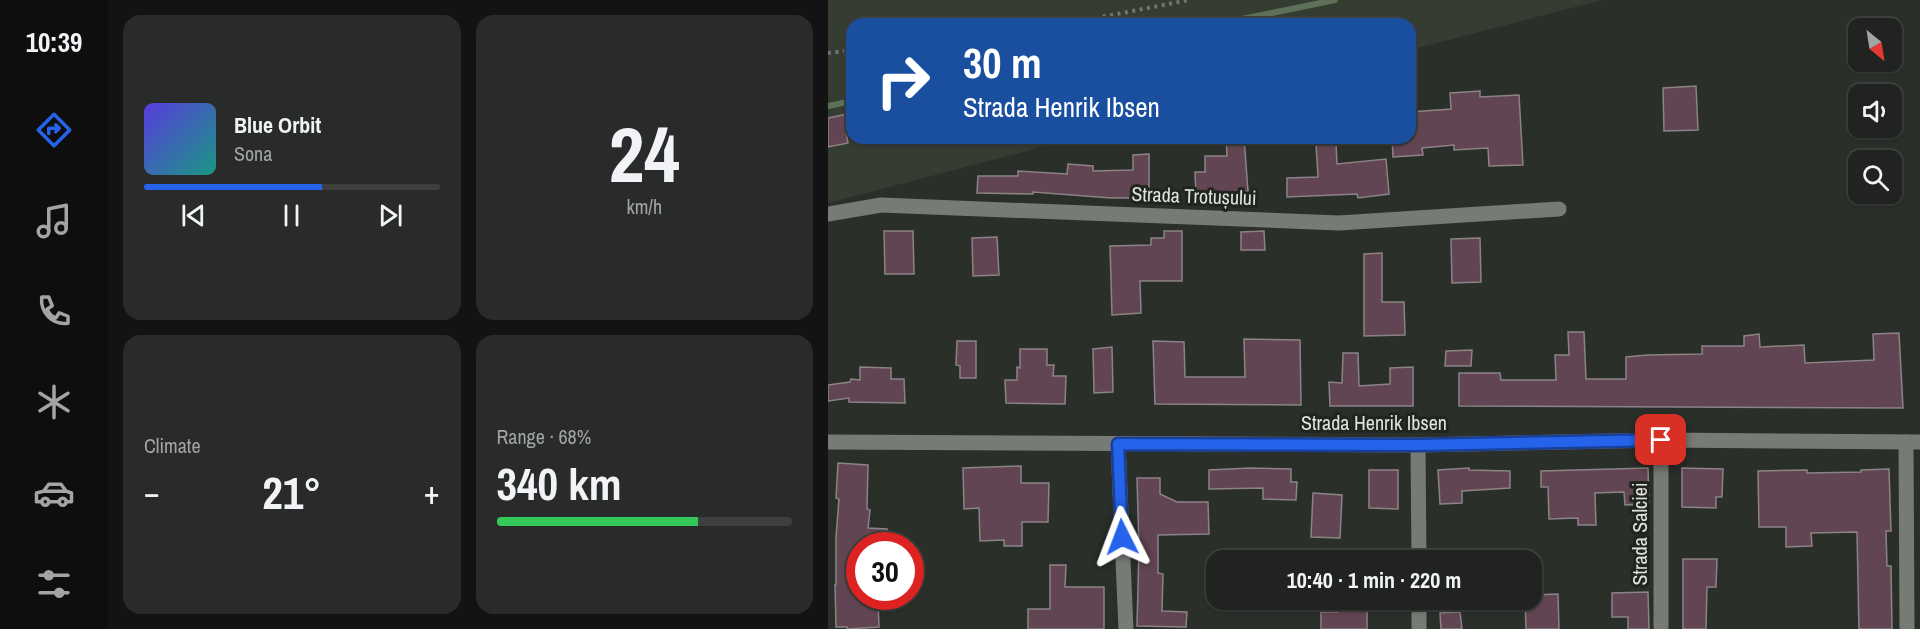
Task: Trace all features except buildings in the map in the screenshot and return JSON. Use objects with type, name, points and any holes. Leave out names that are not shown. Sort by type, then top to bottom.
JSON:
[{"type":"street","name":"Strada Trotușului","points":[[828,214],[881,205],[1340,223],[1559,208]]},
{"type":"street","name":"Strada Henrik Ibsen","points":[[828,442],[1418,445],[1661,440],[1913,442]]},
{"type":"street","name":"Strada Salciei","points":[[1661,440],[1661,629]]},
{"type":"street","points":[[1907,629],[1913,442]]},
{"type":"street","points":[[1118,444],[1126,629]]},
{"type":"street","points":[[1418,445],[1419,550]]},
{"type":"street","points":[[1419,610],[1419,629]]},
{"type":"path","points":[[1097,18],[1189,0]]},
{"type":"path","points":[[828,53],[846,51]]},
{"type":"shaded area","points":[[828,0],[1602,0],[1416,48],[1416,18],[846,18],[846,144],[1053,144],[828,203]]},
{"type":"waterway","points":[[1247,18],[1335,0]]},
{"type":"waterway","points":[[828,106],[846,102]]},
{"type":"route","points":[[1122,537],[1118,444],[1418,445],[1661,440]]}]
